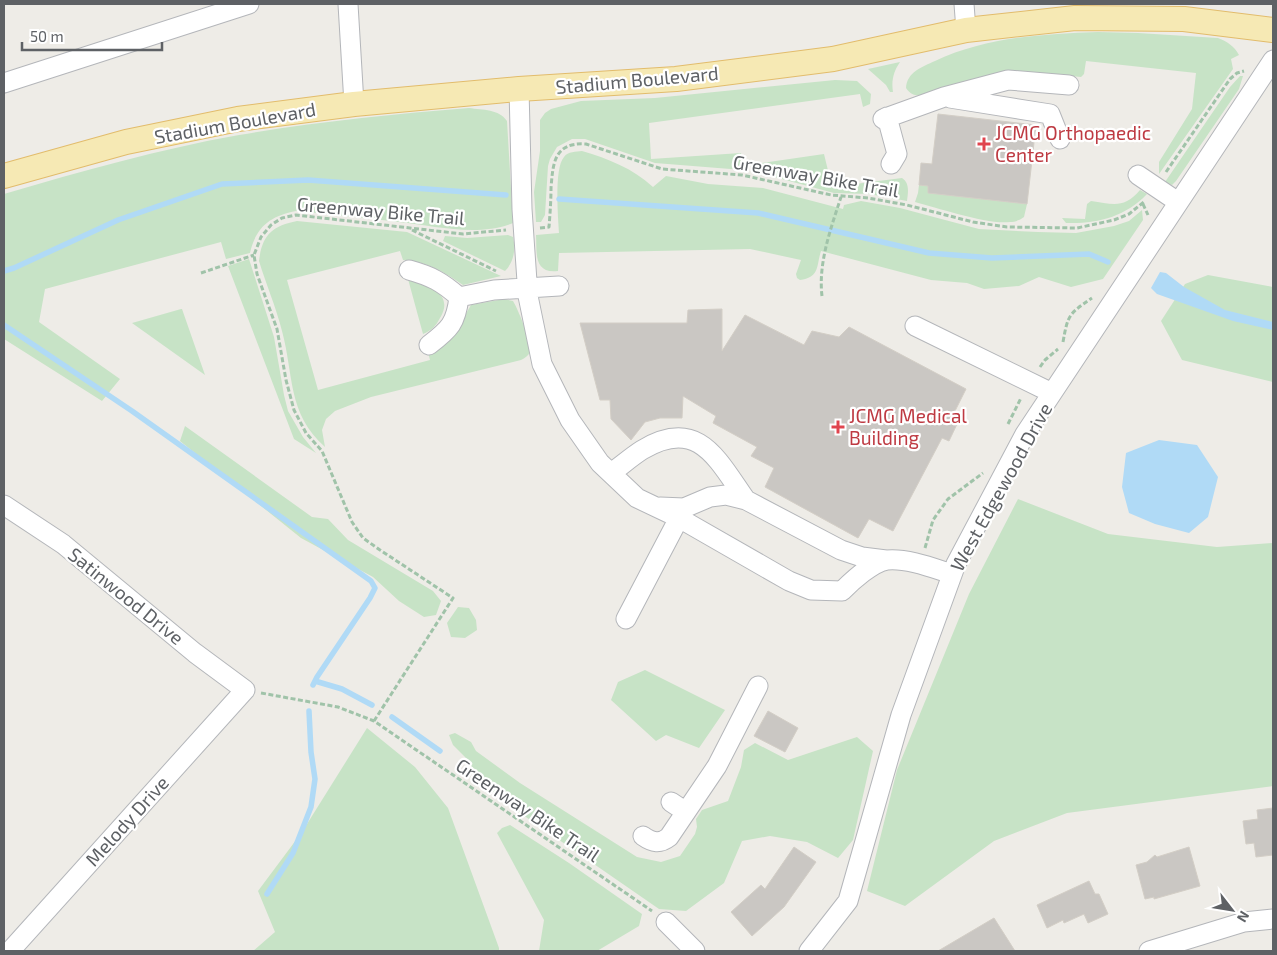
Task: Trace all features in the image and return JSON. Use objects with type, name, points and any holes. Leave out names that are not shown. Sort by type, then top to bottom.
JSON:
[{"type":"main road","name":"Stadium Boulevard","points":[[4,176],[135,140],[238,119],[354,104],[520,89],[676,79],[833,59],[966,30],[1085,18],[1184,19],[1273,30]]},
{"type":"street","points":[[4,83],[249,4]]},
{"type":"street","points":[[348,4],[354,104]]},
{"type":"street","points":[[964,4],[966,30]]},
{"type":"street","name":"West Edgewood Drive","points":[[809,951],[848,901],[901,715],[956,564],[1026,434],[1272,62]]},
{"type":"street","points":[[890,164],[897,154],[885,118],[944,97],[1008,80],[1069,85]]},
{"type":"street","points":[[520,89],[522,209],[527,287],[542,364],[570,420],[600,463],[637,498],[679,518],[788,581],[811,590],[838,598],[858,575],[886,560]]},
{"type":"street","points":[[944,97],[1050,114],[1060,139]]},
{"type":"street","points":[[1138,175],[1178,202]]},
{"type":"street","points":[[409,270],[424,274],[443,283],[459,297]]},
{"type":"street","points":[[459,297],[494,290],[559,286]]},
{"type":"street","points":[[429,345],[448,330],[457,315],[459,297]]},
{"type":"street","points":[[915,326],[1052,393]]},
{"type":"street","points":[[611,473],[640,451],[656,442],[674,438],[690,438],[703,445],[712,454],[746,500]]},
{"type":"street","points":[[656,507],[684,508],[710,498],[726,495],[746,500],[842,550],[862,557],[918,563],[952,574]]},
{"type":"street","name":"Satinwood Drive","points":[[4,505],[63,544],[195,653],[245,690]]},
{"type":"street","points":[[626,619],[679,518]]},
{"type":"street","points":[[643,836],[657,843],[664,842],[669,837],[679,807],[717,766],[758,686]]},
{"type":"street","name":"Melody Drive","points":[[10,951],[245,690]]},
{"type":"street","points":[[1149,951],[1244,922],[1273,919]]},
{"type":"street","points":[[666,922],[695,951]]},
{"type":"path","points":[[1162,178],[1230,79],[1237,73],[1272,62]]},
{"type":"path","name":"Greenway Bike Trail","points":[[540,228],[549,227],[554,162],[562,149],[576,143],[586,144],[662,168],[742,175],[841,197],[868,198],[973,222],[1007,227],[1077,228],[1114,220],[1129,214],[1143,204],[1149,196]]},
{"type":"path","points":[[822,296],[820,280],[826,246],[841,197]]},
{"type":"path","name":"Greenway Bike Trail","points":[[254,255],[260,236],[271,225],[282,218],[296,215],[463,234],[508,230]]},
{"type":"path","points":[[409,228],[505,274],[527,287]]},
{"type":"path","points":[[201,273],[254,255],[257,274],[277,329],[286,380],[294,410],[306,433],[322,450],[352,522],[363,538],[453,598],[374,721]]},
{"type":"path","name":"Greenway Bike Trail","points":[[245,690],[338,707],[374,721],[666,922]]},
{"type":"green space","points":[[1098,32],[1218,38],[1235,49],[1239,55],[1231,59],[1233,69],[1159,174],[1159,162],[1192,109],[1196,73],[1086,61],[1084,74],[1081,77],[1007,70],[923,95],[913,94],[906,88],[909,78],[920,68],[954,53],[974,47],[1015,38]]},
{"type":"green space","points":[[900,62],[892,84],[893,92],[890,92],[886,85],[868,69]]},
{"type":"green space","points":[[1240,76],[1243,76],[1239,89],[1176,181],[1172,185],[1165,182],[1230,87]]},
{"type":"green space","points":[[835,80],[857,81],[871,94],[870,104],[863,107],[860,94],[649,123],[651,159],[741,153],[743,170],[655,163],[585,139],[572,139],[557,147],[550,159],[545,215],[541,222],[536,222],[534,192],[540,151],[540,120],[551,109],[581,101],[655,98]]},
{"type":"green space","points":[[469,108],[495,112],[507,121],[513,223],[500,227],[471,230],[296,211],[279,216],[266,224],[256,236],[250,253],[226,259],[221,242],[45,289],[39,322],[120,379],[102,401],[4,339],[4,194],[121,161],[239,135],[354,119]]},
{"type":"green space","points":[[582,151],[620,165],[637,174],[653,187],[666,176],[708,184],[763,188],[843,209],[844,205],[861,201],[900,208],[979,229],[1076,233],[1114,226],[1129,221],[1142,210],[1143,220],[1103,279],[1071,287],[1039,277],[1019,286],[984,289],[967,283],[931,280],[821,251],[814,274],[800,280],[796,274],[801,260],[750,249],[559,253],[558,271],[550,271],[544,269],[538,260],[536,235],[559,233],[557,193],[561,163],[568,154]]},
{"type":"green space","points":[[824,154],[832,187],[902,178],[907,185],[907,201],[869,194],[834,193],[755,172],[755,170],[761,167],[762,163]]},
{"type":"green space","points":[[919,185],[928,186],[928,193],[1027,204],[1024,217],[1012,222],[989,221],[915,202]]},
{"type":"green space","points":[[1140,190],[1147,194],[1120,214],[1110,218],[1089,222],[1066,223],[1062,218],[1085,219],[1087,204],[1091,201],[1112,204],[1123,203]]},
{"type":"green space","points":[[297,221],[407,232],[501,276],[463,285],[427,265],[403,260],[400,251],[287,280],[318,390],[430,360],[428,352],[461,322],[471,305],[504,299],[513,301],[518,311],[529,341],[530,352],[521,360],[371,397],[335,411],[326,419],[322,430],[325,447],[304,421],[298,407],[282,331],[259,261],[263,244],[270,233],[281,226]]},
{"type":"green space","points":[[508,235],[513,237],[514,251],[510,264],[505,271],[443,241],[445,236],[467,238]]},
{"type":"green space","points":[[249,259],[274,337],[288,411],[303,437],[316,453],[294,439],[228,266]]},
{"type":"green space","points":[[1208,275],[1273,287],[1273,382],[1182,360],[1161,321],[1185,284]]},
{"type":"green space","points":[[414,278],[439,293],[444,303],[444,310],[437,323],[431,330],[423,334],[408,279]]},
{"type":"green space","points":[[182,309],[205,375],[132,323]]},
{"type":"green space","points":[[185,426],[312,517],[328,519],[348,540],[433,591],[441,601],[436,615],[424,617],[399,601],[373,577],[301,538],[180,441]]},
{"type":"green space","points":[[1018,499],[1108,534],[1217,547],[1273,543],[1273,786],[1067,813],[994,841],[905,906],[867,891],[897,770],[969,594]]},
{"type":"green space","points":[[458,607],[469,608],[476,620],[477,630],[465,638],[451,637],[447,623]]},
{"type":"green space","points":[[645,670],[725,710],[699,748],[666,735],[656,741],[611,700],[618,682]]},
{"type":"green space","points":[[367,728],[415,767],[448,808],[499,951],[253,951],[275,932],[258,891],[302,832]]},
{"type":"green space","points":[[455,733],[471,742],[476,751],[520,783],[637,857],[661,862],[680,856],[695,834],[697,827],[696,819],[702,810],[728,801],[741,767],[744,750],[755,743],[788,760],[857,737],[873,751],[853,840],[838,858],[807,842],[770,836],[742,841],[724,883],[686,911],[659,909],[510,806],[478,780],[469,761],[453,745],[449,735]]},
{"type":"green space","points":[[510,825],[642,914],[639,926],[597,951],[539,951],[544,920],[497,833],[502,828]]},
{"type":"water","points":[[1160,272],[1166,273],[1184,287],[1225,310],[1273,322],[1273,330],[1233,321],[1157,294],[1151,288]]},
{"type":"water","points":[[1159,440],[1197,445],[1218,477],[1208,517],[1189,533],[1155,524],[1129,513],[1122,487],[1126,453]]},
{"type":"building","name":"JCMG Orthopaedic Center","points":[[938,114],[1036,125],[1027,204],[928,193],[928,186],[919,185],[921,163],[932,164]]},
{"type":"building","name":"JCMG Medical Building","points":[[722,309],[722,351],[745,315],[804,345],[812,331],[839,337],[849,327],[966,389],[951,419],[958,422],[949,441],[942,438],[893,531],[869,519],[858,538],[765,487],[774,468],[751,456],[757,447],[713,423],[716,416],[683,396],[682,418],[660,418],[645,422],[631,440],[611,419],[610,400],[600,400],[580,323],[687,323],[688,310]]},
{"type":"building","points":[[768,711],[798,728],[785,752],[754,736]]},
{"type":"building","points":[[1273,808],[1273,855],[1256,857],[1254,843],[1246,844],[1243,821],[1258,819],[1257,810]]},
{"type":"building","points":[[794,847],[816,862],[784,907],[752,936],[731,912],[761,885],[765,889]]},
{"type":"building","points":[[1189,847],[1200,886],[1154,899],[1154,897],[1145,899],[1136,865],[1147,862],[1155,855],[1157,857]]},
{"type":"building","points":[[1089,881],[1095,894],[1099,894],[1108,914],[1088,923],[1084,914],[1064,923],[1063,920],[1047,928],[1037,905]]},
{"type":"building","points":[[994,918],[1015,951],[938,951]]},
{"type":"waterway","points":[[4,271],[118,220],[222,184],[308,180],[506,195]]},
{"type":"waterway","points":[[559,199],[758,213],[929,253],[992,258],[1089,254],[1108,262]]},
{"type":"waterway","points":[[4,325],[132,411],[371,581],[375,588],[370,598],[313,685]]},
{"type":"waterway","points":[[315,681],[342,689],[372,705]]},
{"type":"waterway","points":[[267,894],[293,853],[311,807],[315,779],[311,752],[309,711]]},
{"type":"waterway","points":[[392,717],[440,751]]},
{"type":"place","name":"JCMG Orthopaedic Center","points":[[984,144]]},
{"type":"place","name":"JCMG Medical Building","points":[[838,427]]}]
